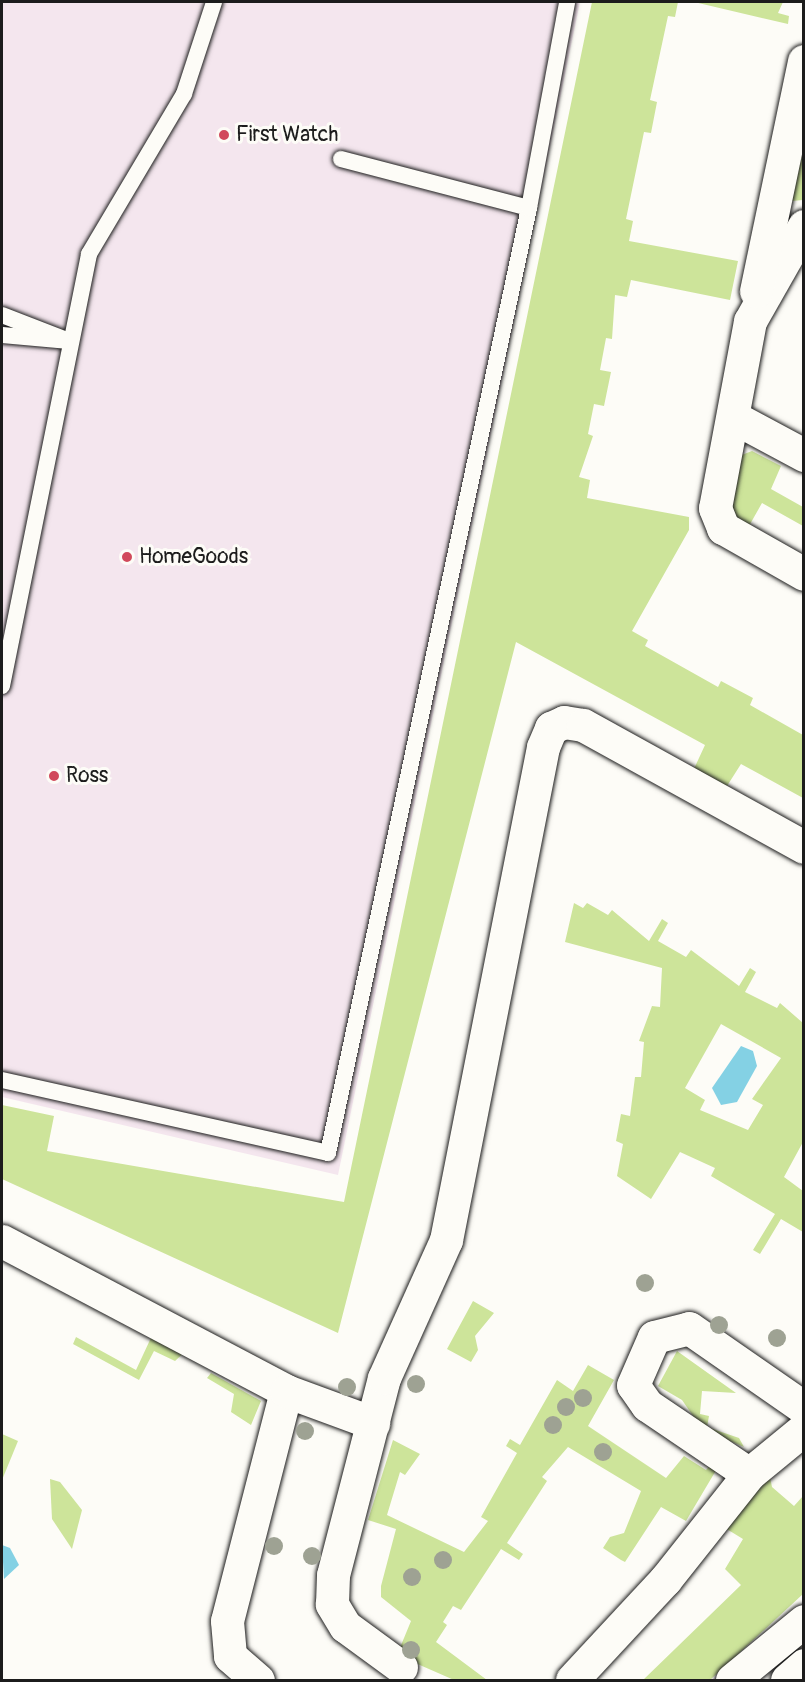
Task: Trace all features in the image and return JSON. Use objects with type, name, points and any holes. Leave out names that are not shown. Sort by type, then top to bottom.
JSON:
[{"type":"street","points":[[804,61],[750,321],[715,514],[723,528],[804,574]]},
{"type":"street","points":[[750,321],[804,226]]},
{"type":"street","points":[[733,417],[804,455]]},
{"type":"street","points":[[403,1676],[345,1626],[332,1604],[333,1575],[384,1378],[446,1240],[551,728],[564,722],[583,725],[804,848]]},
{"type":"street","points":[[2,1242],[286,1391],[373,1424]]},
{"type":"street","points":[[749,1474],[647,1405],[633,1385],[654,1337],[689,1328],[804,1408]]},
{"type":"street","points":[[258,1680],[230,1656],[226,1621],[286,1391]]},
{"type":"street","points":[[572,1680],[665,1580],[749,1474],[804,1429]]},
{"type":"street","points":[[732,1680],[804,1621]]},
{"type":"street","points":[[787,1680],[804,1665]]},
{"type":"lane","points":[[2,686],[88,254],[184,94],[214,2]]},
{"type":"lane","points":[[2,1080],[328,1153],[530,208],[567,2]]},
{"type":"lane","points":[[341,159],[530,208]]},
{"type":"lane","points":[[2,315],[69,341]]},
{"type":"lane","points":[[2,335],[69,341]]},
{"type":"shaded area","points":[[2,2],[580,2],[338,1175],[2,1097]]},
{"type":"green space","points":[[592,2],[678,2],[675,17],[668,16],[650,100],[657,102],[651,133],[644,132],[626,219],[633,221],[629,241],[738,261],[730,300],[631,280],[627,297],[615,295],[612,339],[606,338],[600,370],[611,372],[604,406],[594,404],[588,434],[593,436],[579,477],[590,480],[587,498],[689,517],[689,530],[632,631],[648,640],[645,646],[718,687],[721,681],[753,698],[750,705],[803,735],[803,798],[741,764],[727,786],[693,771],[705,745],[516,642],[338,1333],[2,1179],[2,1105],[54,1116],[47,1151],[344,1202]]},
{"type":"green space","points":[[694,2],[783,2],[778,13],[789,16],[788,24]]},
{"type":"green space","points":[[803,128],[803,200],[792,201]]},
{"type":"green space","points":[[752,451],[781,466],[771,489],[803,507],[803,526],[762,503],[749,526],[730,515],[739,456]]},
{"type":"green space","points":[[574,903],[583,908],[587,903],[608,915],[612,910],[649,941],[662,919],[668,923],[658,941],[686,957],[691,950],[739,986],[750,968],[756,972],[745,992],[777,1008],[780,1003],[803,1023],[803,1142],[784,1177],[803,1191],[803,1232],[781,1219],[760,1254],[753,1250],[775,1214],[711,1176],[715,1168],[680,1152],[651,1199],[617,1176],[623,1144],[616,1141],[621,1114],[630,1116],[635,1077],[641,1077],[644,1042],[639,1041],[652,1006],[660,1007],[662,968],[565,942]],"holes":[[[721,1024],[781,1058],[752,1099],[763,1105],[748,1130],[700,1110],[705,1100],[685,1088]]]},
{"type":"green space","points":[[473,1301],[494,1313],[475,1336],[478,1350],[471,1362],[447,1349]]},
{"type":"green space","points":[[156,1327],[187,1350],[175,1361],[154,1351],[139,1380],[73,1344],[76,1337],[136,1370]]},
{"type":"green space","points":[[677,1351],[736,1393],[702,1391],[700,1414],[709,1416],[707,1427],[739,1438],[744,1447],[702,1429],[682,1400],[658,1386]]},
{"type":"green space","points":[[588,1365],[614,1380],[588,1426],[666,1478],[684,1456],[706,1470],[713,1462],[718,1467],[686,1521],[661,1507],[625,1562],[621,1560],[603,1548],[610,1537],[624,1533],[641,1491],[568,1447],[542,1477],[547,1481],[507,1543],[523,1554],[519,1560],[501,1549],[461,1610],[453,1606],[443,1622],[447,1625],[436,1642],[487,1680],[454,1680],[397,1655],[411,1621],[381,1597],[381,1586],[396,1529],[368,1520],[393,1440],[420,1454],[405,1475],[400,1472],[387,1515],[464,1552],[488,1521],[481,1517],[517,1453],[506,1446],[510,1439],[520,1445],[557,1380],[573,1391]]},
{"type":"green space","points":[[211,1373],[261,1401],[251,1425],[231,1412],[234,1394],[207,1378]]},
{"type":"green space","points":[[2,1434],[18,1441],[2,1480]]},
{"type":"green space","points":[[770,1477],[772,1487],[794,1506],[803,1496],[803,1594],[710,1680],[643,1680],[741,1585],[725,1569],[743,1539],[725,1528]]},
{"type":"green space","points":[[50,1479],[60,1482],[82,1510],[72,1549],[52,1519]]},
{"type":"water","points":[[741,1046],[753,1051],[757,1066],[737,1102],[721,1105],[712,1088]]},
{"type":"water","points":[[2,1545],[10,1548],[19,1565],[4,1579]]},
{"type":"place","name":"First Watch","points":[[224,135]]},
{"type":"place","name":"HomeGoods","points":[[127,557]]},
{"type":"place","name":"Ross","points":[[54,776]]}]
